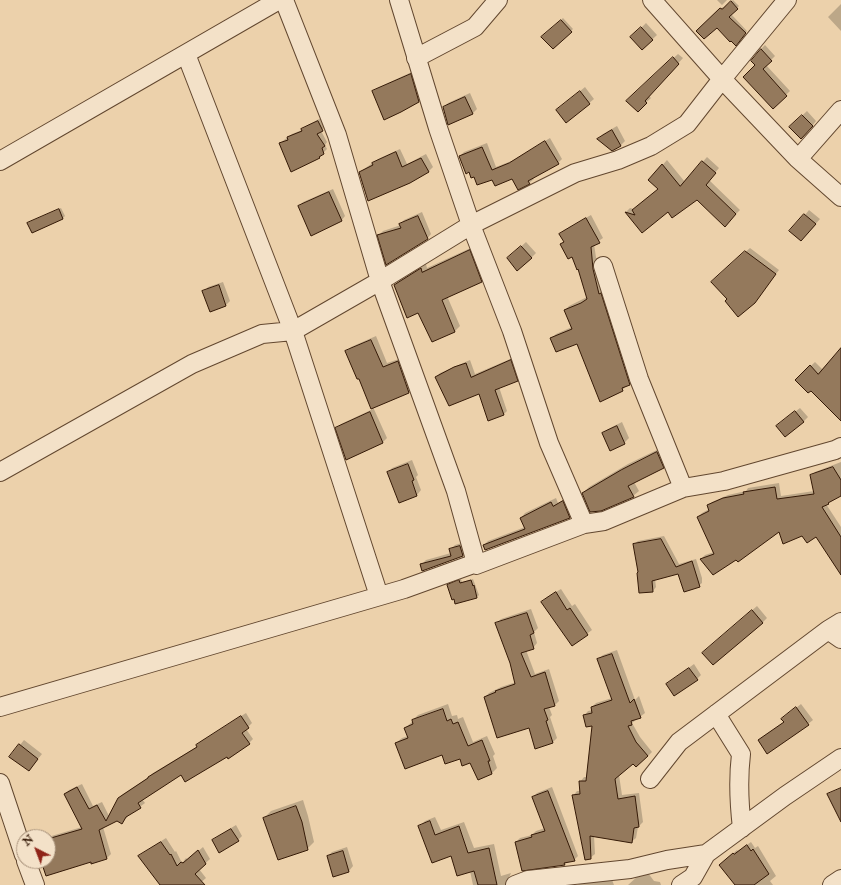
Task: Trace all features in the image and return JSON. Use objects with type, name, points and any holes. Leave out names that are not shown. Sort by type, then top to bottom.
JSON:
[{"type":"street","points":[[0,161],[279,0]]},
{"type":"street","points":[[284,0],[337,135],[380,281],[456,491],[476,563]]},
{"type":"street","points":[[399,0],[416,58],[471,225],[512,331],[549,443],[584,524]]},
{"type":"street","points":[[416,58],[476,27],[498,0]]},
{"type":"street","points":[[653,0],[722,79],[798,158],[841,197]]},
{"type":"street","points":[[0,472],[192,364],[262,334],[293,331],[380,281],[471,225],[575,173],[618,160],[651,146],[687,124],[722,79],[788,0]]},
{"type":"street","points":[[186,54],[293,331],[379,596]]},
{"type":"street","points":[[798,158],[841,110]]},
{"type":"street","points":[[603,266],[639,379],[683,488]]},
{"type":"street","points":[[0,707],[404,589],[476,563],[476,565],[584,524],[604,521],[683,488],[724,481],[835,450],[841,447]]},
{"type":"street","points":[[650,779],[679,742],[716,714],[837,630]]},
{"type":"street","points":[[716,714],[741,754],[738,785],[742,828]]},
{"type":"street","points":[[681,885],[693,877],[706,854],[841,758]]},
{"type":"street","points":[[0,783],[16,831]]},
{"type":"street","points":[[515,885],[528,880],[630,869],[667,860],[706,854]]},
{"type":"street","points":[[29,869],[35,885]]},
{"type":"street","points":[[832,885],[841,879]]},
{"type":"building","points":[[731,1],[738,9],[729,17],[746,33],[736,46],[731,41],[730,42],[717,28],[704,39],[696,31],[720,8],[722,9]]},
{"type":"building","points":[[561,20],[572,32],[553,49],[541,37]]},
{"type":"building","points":[[641,27],[653,40],[642,50],[630,37]]},
{"type":"building","points":[[761,49],[772,61],[763,69],[787,96],[773,109],[743,77],[755,65],[751,61]]},
{"type":"building","points":[[673,57],[679,64],[645,101],[647,103],[638,112],[626,101]]},
{"type":"building","points":[[411,74],[419,102],[384,120],[372,91]]},
{"type":"building","points":[[580,91],[590,104],[566,123],[556,110]]},
{"type":"building","points":[[465,97],[473,114],[448,125],[443,107]]},
{"type":"building","points":[[802,115],[813,126],[801,139],[789,127]]},
{"type":"building","points":[[318,121],[323,131],[317,134],[325,146],[322,148],[324,154],[319,157],[320,158],[291,172],[279,143],[288,140],[287,137],[302,131],[301,129]]},
{"type":"building","points":[[612,130],[621,146],[612,151],[597,139]]},
{"type":"building","points":[[545,141],[559,164],[528,181],[530,184],[518,190],[512,179],[495,186],[492,180],[477,185],[474,177],[471,178],[469,172],[466,174],[459,156],[482,147],[492,170],[509,163]]},
{"type":"building","points":[[396,152],[402,167],[421,158],[429,172],[410,183],[368,201],[359,172],[373,165],[372,163]]},
{"type":"building","points":[[702,161],[716,173],[706,185],[736,214],[725,227],[697,200],[672,218],[668,212],[642,233],[625,212],[635,215],[632,210],[658,189],[648,180],[662,164],[680,186]]},
{"type":"building","points":[[329,192],[342,221],[311,236],[298,206]]},
{"type":"building","points":[[59,209],[63,219],[32,233],[27,223]]},
{"type":"building","points":[[804,214],[816,224],[801,241],[789,231]]},
{"type":"building","points":[[418,216],[428,239],[386,265],[377,235],[401,228],[399,224]]},
{"type":"building","points":[[586,218],[600,243],[591,247],[593,269],[599,294],[601,293],[630,385],[622,388],[623,391],[600,402],[577,344],[556,352],[550,338],[572,329],[564,310],[587,299],[578,269],[577,270],[572,257],[568,259],[560,244],[564,242],[559,234]]},
{"type":"building","points":[[521,246],[532,258],[517,271],[507,258]]},
{"type":"building","points":[[470,250],[482,282],[442,300],[455,332],[432,342],[418,313],[407,318],[394,285],[421,268],[422,272]]},
{"type":"building","points":[[745,251],[776,274],[755,303],[738,317],[725,301],[727,299],[711,282]]},
{"type":"building","points":[[219,285],[226,306],[210,312],[202,291]]},
{"type":"building","points":[[371,340],[383,367],[398,361],[409,393],[371,409],[359,379],[357,379],[345,351]]},
{"type":"building","points":[[841,348],[841,421],[811,391],[808,393],[795,380],[810,365],[818,374]]},
{"type":"building","points":[[511,360],[518,381],[495,390],[504,415],[488,421],[479,394],[449,406],[435,377],[454,367],[466,363],[471,377]]},
{"type":"building","points":[[795,411],[804,422],[785,437],[776,426]]},
{"type":"building","points":[[370,412],[383,443],[346,460],[335,428]]},
{"type":"building","points":[[617,426],[625,444],[610,451],[602,433]]},
{"type":"building","points":[[657,452],[664,468],[628,486],[634,497],[601,511],[590,512],[582,493],[621,470]]},
{"type":"building","points":[[408,464],[414,480],[412,481],[417,496],[399,503],[387,472]]},
{"type":"building","points":[[833,467],[841,480],[841,496],[822,507],[841,537],[841,575],[816,537],[807,543],[802,536],[783,544],[779,532],[738,562],[736,560],[713,575],[700,559],[714,554],[697,517],[709,511],[707,505],[723,498],[744,494],[743,492],[775,487],[777,499],[814,494],[810,475]]},
{"type":"building","points":[[563,501],[570,518],[485,550],[483,545],[525,529],[520,518],[551,502],[553,506]]},
{"type":"building","points":[[661,539],[676,567],[692,561],[700,587],[684,592],[678,574],[652,581],[653,592],[639,593],[638,572],[633,544]]},
{"type":"building","points":[[460,546],[463,556],[422,571],[420,564],[451,556],[449,549]]},
{"type":"building","points":[[459,580],[460,583],[471,580],[473,586],[474,585],[477,598],[455,604],[454,599],[452,600],[447,585]]},
{"type":"building","points":[[556,592],[567,610],[570,608],[588,635],[572,646],[541,602]]},
{"type":"building","points":[[752,610],[763,623],[713,665],[702,653]]},
{"type":"building","points":[[527,613],[534,633],[530,635],[534,649],[521,653],[531,677],[545,672],[555,706],[544,709],[553,743],[535,749],[529,728],[497,738],[484,697],[496,692],[495,691],[515,684],[510,663],[495,623]]},
{"type":"building","points":[[612,654],[630,703],[634,699],[641,718],[631,721],[632,725],[628,726],[636,742],[648,756],[636,767],[633,764],[615,779],[618,799],[635,796],[639,827],[634,828],[632,843],[590,836],[591,859],[585,860],[572,795],[580,794],[579,781],[586,781],[592,726],[586,727],[583,715],[592,713],[591,707],[612,700],[597,659]]},
{"type":"building","points":[[689,668],[698,680],[674,696],[666,684]]},
{"type":"building","points":[[796,707],[809,725],[767,754],[758,740],[784,722],[781,719]]},
{"type":"building","points":[[443,709],[447,721],[451,719],[453,724],[458,722],[468,746],[482,740],[490,761],[488,761],[492,774],[478,780],[470,763],[462,766],[460,759],[445,764],[442,755],[405,769],[395,743],[408,738],[404,728],[413,724],[412,720]]},
{"type":"building","points":[[241,716],[249,728],[242,733],[250,744],[228,759],[227,757],[185,782],[181,775],[138,803],[141,808],[126,817],[122,824],[117,821],[99,830],[107,859],[91,864],[91,862],[46,876],[44,869],[56,869],[56,837],[82,829],[64,794],[77,787],[89,809],[97,805],[106,821],[118,798],[148,777],[197,747],[196,745]]},
{"type":"building","points":[[19,744],[38,759],[29,771],[9,757]]},
{"type":"building","points":[[841,788],[841,822],[827,794]]},
{"type":"building","points":[[548,791],[575,861],[564,863],[565,865],[522,871],[515,842],[545,831],[532,797]]},
{"type":"building","points":[[296,806],[302,822],[308,850],[278,860],[263,818]]},
{"type":"building","points":[[430,821],[435,835],[459,826],[468,853],[489,848],[497,885],[478,885],[474,871],[457,876],[451,856],[432,863],[418,826]]},
{"type":"building","points":[[231,829],[239,841],[219,853],[212,840]]},
{"type":"building","points":[[161,842],[170,855],[171,854],[177,866],[181,862],[183,863],[198,850],[206,864],[195,874],[205,885],[160,885],[138,856]]},
{"type":"building","points":[[747,845],[751,851],[753,849],[769,874],[754,885],[735,885],[719,865],[733,853],[734,854]]},
{"type":"building","points":[[343,851],[349,872],[333,877],[327,856]]}]
